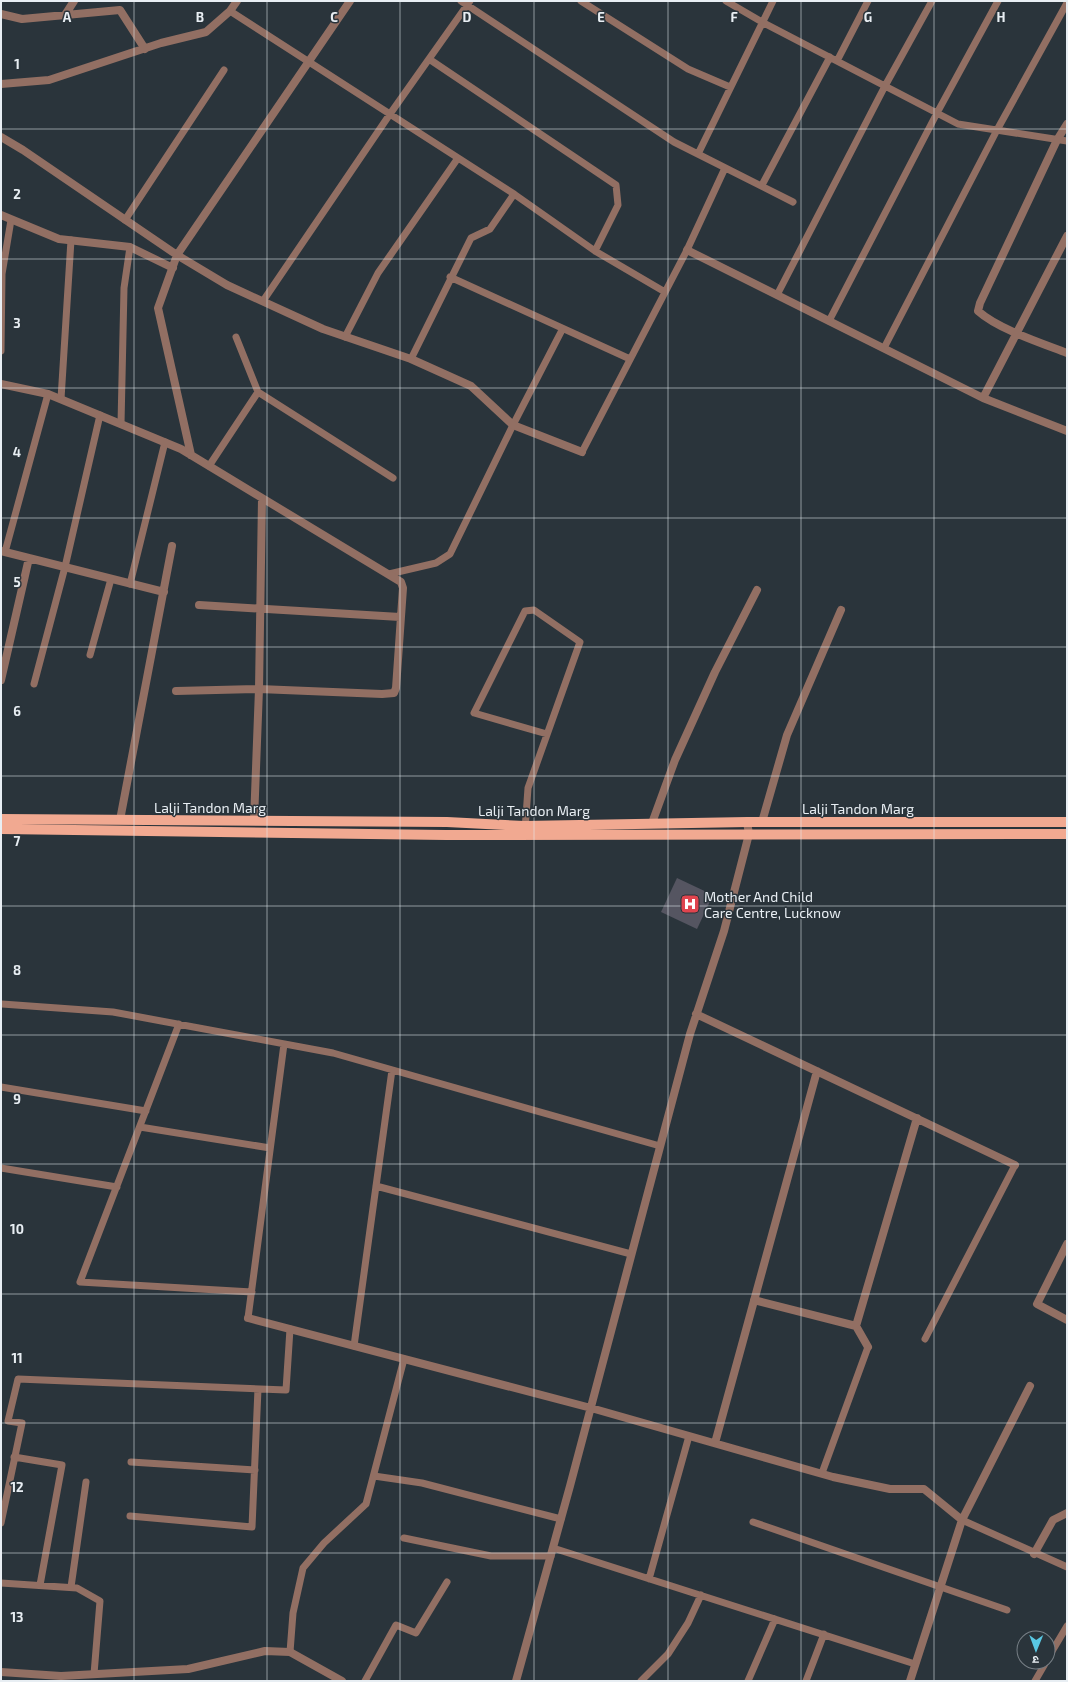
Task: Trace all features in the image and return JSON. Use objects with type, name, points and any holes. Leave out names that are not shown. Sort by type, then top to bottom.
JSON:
[{"type":"main road","name":"Lalji Tandon Marg","points":[[1,819],[447,822],[525,830],[652,823],[1067,822]]},
{"type":"main road","points":[[149,820],[152,831]]},
{"type":"main road","name":"Lalji Tandon Marg","points":[[1,829],[152,831],[525,830],[749,834],[1067,834]]},
{"type":"street","points":[[65,15],[74,1]]},
{"type":"street","points":[[1,84],[50,80],[145,49],[206,32],[230,11],[237,1]]},
{"type":"street","points":[[192,455],[158,308],[177,255],[350,1]]},
{"type":"street","points":[[1,14],[22,19],[120,10],[145,49]]},
{"type":"street","points":[[1067,124],[1057,140],[980,303],[978,311],[984,316],[1017,333],[1067,353]]},
{"type":"street","points":[[1,137],[23,150],[177,255],[226,285],[323,329],[411,359],[472,386],[513,425],[582,452]]},
{"type":"street","points":[[1,215],[59,239],[130,247],[173,268]]},
{"type":"street","points":[[983,398],[1067,236]]},
{"type":"street","points":[[687,250],[983,398],[1067,431]]},
{"type":"street","points":[[1,384],[48,394],[165,442],[192,455],[262,499],[401,582],[403,588],[396,688],[394,693],[382,694],[259,689],[176,690]]},
{"type":"street","points":[[254,821],[259,689],[262,499]]},
{"type":"street","points":[[120,820],[172,546]]},
{"type":"street","points":[[3,551],[164,592]]},
{"type":"street","points":[[1,680],[28,558]]},
{"type":"street","points":[[652,823],[682,745],[715,672],[757,590]]},
{"type":"street","points":[[199,605],[400,617]]},
{"type":"street","points":[[762,822],[787,735],[840,610]]},
{"type":"street","points":[[516,1681],[591,1408],[696,1014],[724,931],[749,834],[746,822]]},
{"type":"street","points":[[696,1014],[1015,1164]]},
{"type":"street","points":[[715,1443],[817,1071]]},
{"type":"street","points":[[856,1326],[917,1118]]},
{"type":"street","points":[[1067,1244],[1037,1304],[1067,1320]]},
{"type":"street","points":[[754,1300],[856,1326],[868,1347]]},
{"type":"street","points":[[248,1318],[591,1408],[822,1472],[890,1489],[924,1489],[962,1520]]},
{"type":"street","points":[[910,1681],[962,1520],[1030,1386]]},
{"type":"street","points":[[1034,1554],[1053,1520],[1067,1514]]},
{"type":"street","points":[[1,1672],[61,1676],[188,1669],[265,1651],[290,1652],[342,1681]]},
{"type":"lane","points":[[581,1],[688,69],[730,87]]},
{"type":"lane","points":[[726,1],[762,22],[958,124],[1067,141]]},
{"type":"lane","points":[[698,154],[773,1]]},
{"type":"lane","points":[[837,61],[868,1]]},
{"type":"lane","points":[[777,295],[885,86],[932,1]]},
{"type":"lane","points":[[829,321],[937,113],[998,1]]},
{"type":"lane","points":[[263,301],[429,59],[466,2],[674,142],[762,185],[793,202]]},
{"type":"lane","points":[[884,348],[997,130],[1067,3]]},
{"type":"lane","points":[[230,11],[514,194],[595,251],[665,292]]},
{"type":"lane","points":[[762,185],[830,57]]},
{"type":"lane","points":[[429,59],[616,185],[618,205],[595,251]]},
{"type":"lane","points":[[125,220],[224,70]]},
{"type":"lane","points":[[345,337],[378,273],[458,158]]},
{"type":"lane","points":[[582,452],[687,250],[725,168]]},
{"type":"lane","points":[[411,359],[450,277],[471,238],[490,229],[514,194]]},
{"type":"lane","points":[[1,351],[2,274],[11,220]]},
{"type":"lane","points":[[61,399],[70,240]]},
{"type":"lane","points":[[121,424],[124,288],[130,247]]},
{"type":"lane","points":[[450,277],[562,330],[630,360]]},
{"type":"lane","points":[[389,574],[436,563],[450,554],[513,425],[562,330]]},
{"type":"lane","points":[[236,337],[258,392],[393,478]]},
{"type":"lane","points":[[209,466],[258,392]]},
{"type":"lane","points":[[3,551],[48,394]]},
{"type":"lane","points":[[34,684],[65,567],[100,415]]},
{"type":"lane","points":[[130,584],[165,442]]},
{"type":"lane","points":[[90,655],[111,579]]},
{"type":"lane","points":[[525,830],[528,788],[580,642],[534,610],[529,609],[525,611],[474,713],[547,734]]},
{"type":"lane","points":[[2,1004],[113,1012],[333,1053],[660,1146]]},
{"type":"lane","points":[[179,1024],[80,1282],[252,1292]]},
{"type":"lane","points":[[248,1318],[284,1044]]},
{"type":"lane","points":[[354,1346],[392,1070]]},
{"type":"lane","points":[[1,1087],[146,1111]]},
{"type":"lane","points":[[140,1126],[270,1148]]},
{"type":"lane","points":[[925,1339],[1015,1164]]},
{"type":"lane","points":[[1,1168],[117,1187]]},
{"type":"lane","points":[[376,1186],[632,1254]]},
{"type":"lane","points":[[1,1523],[22,1423],[8,1421],[18,1378],[286,1390],[290,1329]]},
{"type":"lane","points":[[822,1472],[868,1347]]},
{"type":"lane","points":[[290,1652],[293,1613],[303,1568],[324,1543],[366,1504],[404,1359]]},
{"type":"lane","points":[[130,1516],[252,1527],[258,1389]]},
{"type":"lane","points":[[649,1579],[689,1436]]},
{"type":"lane","points":[[14,1457],[62,1465],[40,1585]]},
{"type":"lane","points":[[131,1462],[255,1470]]},
{"type":"lane","points":[[374,1476],[422,1483],[561,1519]]},
{"type":"lane","points":[[71,1587],[86,1482]]},
{"type":"lane","points":[[962,1520],[1034,1554],[1067,1567]]},
{"type":"lane","points":[[753,1522],[1007,1610]]},
{"type":"lane","points":[[404,1538],[491,1556],[552,1552],[649,1579],[916,1664]]},
{"type":"lane","points":[[1,1582],[77,1588],[100,1601],[94,1674]]},
{"type":"lane","points":[[365,1681],[396,1625],[416,1633],[447,1582]]},
{"type":"lane","points":[[641,1681],[668,1654],[688,1623],[701,1595]]},
{"type":"lane","points":[[748,1681],[775,1619]]},
{"type":"lane","points":[[1056,1645],[1067,1626]]},
{"type":"lane","points":[[806,1681],[824,1634]]},
{"type":"lane","points":[[1035,1681],[1041,1670]]},
{"type":"building","points":[[677,878],[713,895],[697,929],[661,912]]},
{"type":"place","name":"Mother And Child Care Centre, Lucknow","points":[[690,904]]}]
